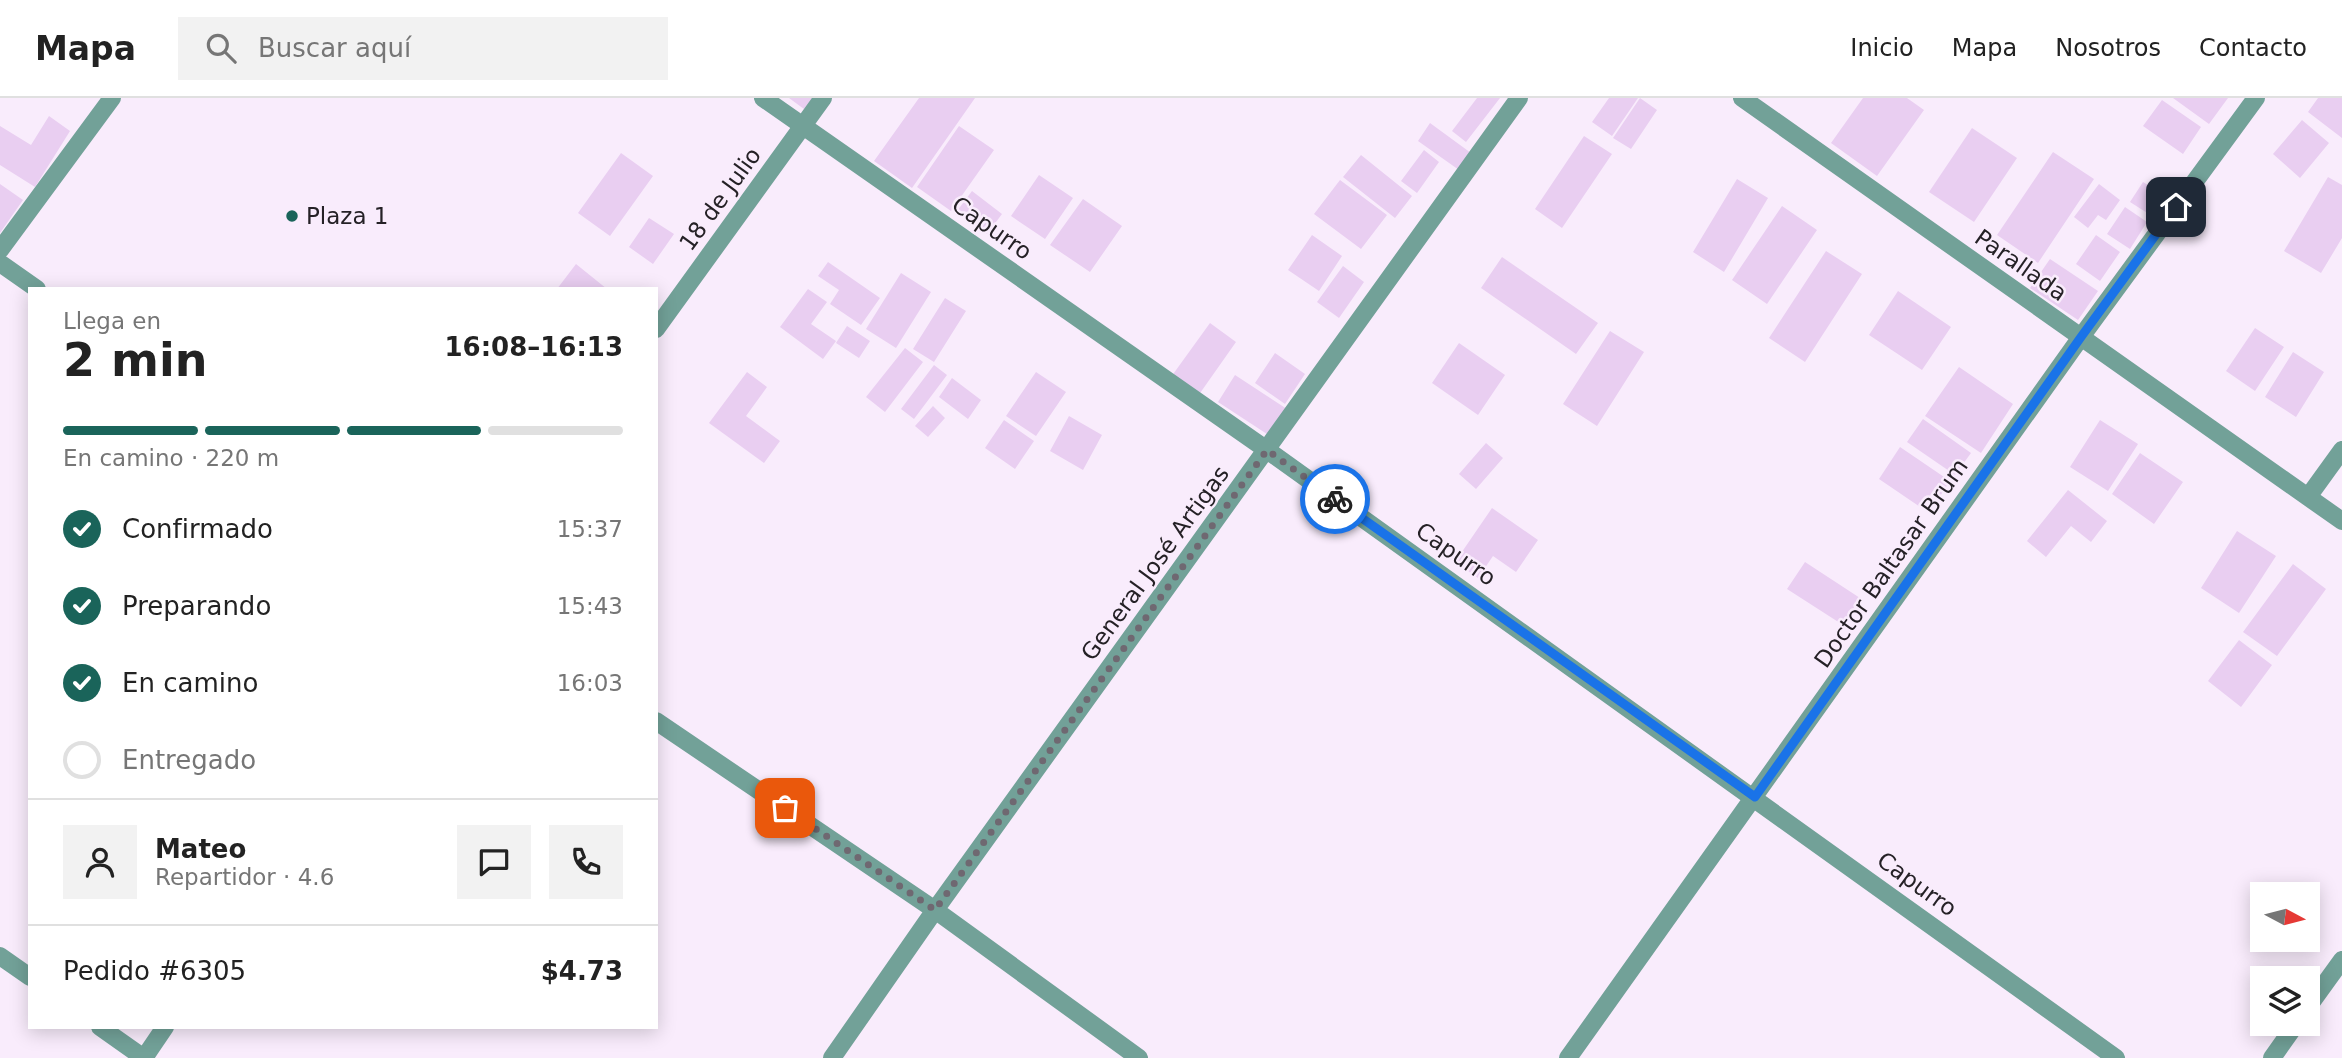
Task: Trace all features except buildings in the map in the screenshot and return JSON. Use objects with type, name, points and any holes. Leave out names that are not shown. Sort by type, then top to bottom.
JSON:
[{"type":"street","points":[[0,250],[112,98]]},
{"type":"street","name":"Capurro","points":[[763,98],[1267,450],[2116,1058]]},
{"type":"street","name":"18 de Julio","points":[[658,326],[823,98]]},
{"type":"street","name":"General José Artigas","points":[[832,1058],[935,910],[1519,98]]},
{"type":"street","name":"Parallada","points":[[1742,98],[2342,521]]},
{"type":"street","name":"Doctor Baltasar Brum","points":[[1568,1058],[2081,337],[2256,98]]},
{"type":"street","points":[[0,263],[34,287]]},
{"type":"street","points":[[2308,497],[2342,450]]},
{"type":"street","points":[[658,722],[935,910],[1139,1058]]},
{"type":"street","points":[[0,956],[28,976]]},
{"type":"street","points":[[2320,990],[2342,960]]},
{"type":"street","points":[[103,1029],[144,1058],[164,1029]]},
{"type":"street","points":[[2272,1058],[2288,1036]]},
{"type":"way so far","points":[[785,808],[935,910],[1267,450],[1335,499]]},
{"type":"place","name":"Plaza 1","points":[[292,216]]},
{"type":"route","points":[[1335,499],[1755,797],[2176,207]]}]
